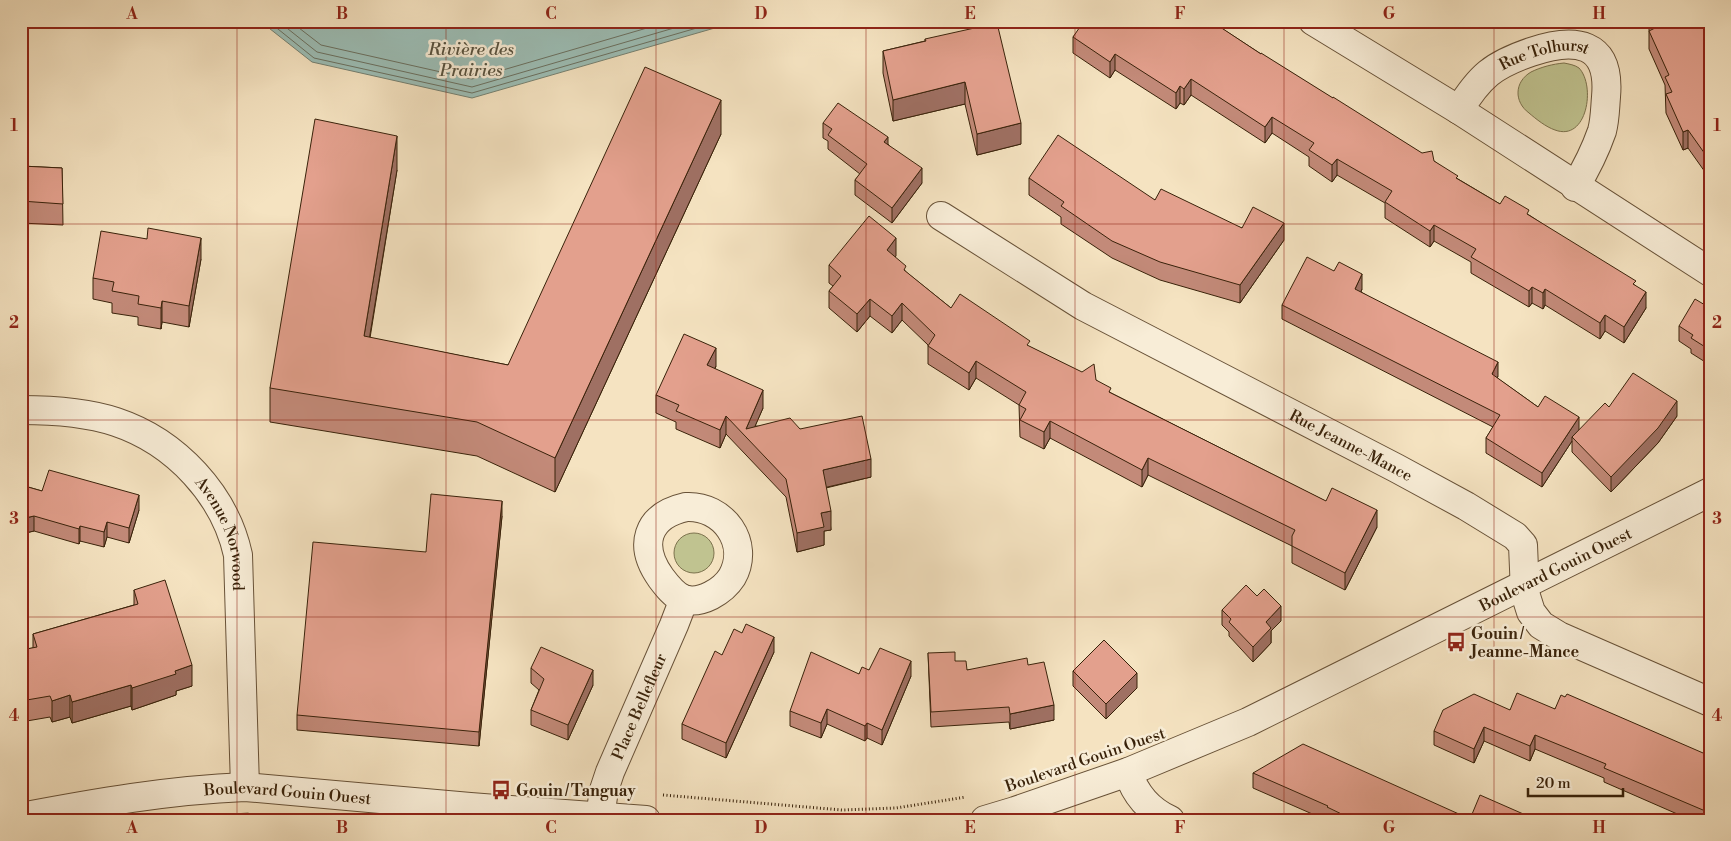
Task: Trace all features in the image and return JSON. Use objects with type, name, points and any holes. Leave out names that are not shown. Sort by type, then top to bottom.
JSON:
[{"type":"street","points":[[1314,21],[1459,110],[1710,272]]},
{"type":"street","name":"Rue Tolhurst","points":[[1459,110],[1485,75],[1507,62],[1556,45],[1578,45],[1593,51],[1604,65],[1606,74],[1607,91],[1604,120],[1592,156],[1576,187]]},
{"type":"street","name":"Rue Jeanne-Mance","points":[[940,216],[1054,290],[1396,468],[1466,506],[1515,536],[1522,545],[1527,602],[1531,612],[1541,625],[1591,651],[1710,702]]},
{"type":"street","name":"Avenue Norwood","points":[[21,410],[46,410],[94,416],[117,422],[135,430],[153,440],[189,467],[218,504],[235,538],[238,555],[245,787]]},
{"type":"street","name":"Boulevard Gouin Ouest","points":[[985,820],[1128,772],[1223,733],[1276,709],[1710,492]]},
{"type":"street","name":"Place Bellefleur","points":[[600,817],[601,803],[610,772],[684,599]]},
{"type":"street","points":[[1128,772],[1141,799],[1156,812],[1170,820]]},
{"type":"street","name":"Boulevard Gouin Ouest","points":[[21,816],[141,796],[215,788],[245,787],[469,813],[646,820]]},
{"type":"path","points":[[658,795],[811,808],[870,810],[935,803],[974,795]]},
{"type":"green space","points":[[1564,63],[1579,68],[1584,76],[1587,87],[1585,110],[1581,120],[1575,128],[1566,132],[1552,129],[1541,123],[1524,108],[1518,92],[1521,81],[1531,72],[1547,66]]},
{"type":"green space","points":[[694,533],[708,539],[714,553],[708,567],[694,573],[680,567],[674,553],[680,539]]},
{"type":"green space","points":[[248,813],[264,820],[150,820]]},
{"type":"water","name":"Rivière des Prairies","points":[[260,21],[739,21],[472,98],[312,62]]},
{"type":"building","points":[[1084,21],[1211,21],[1422,153],[1432,151],[1434,161],[1458,176],[1456,178],[1500,204],[1505,196],[1529,210],[1527,214],[1636,281],[1633,284],[1646,292],[1624,327],[1605,315],[1600,323],[1545,289],[1543,293],[1532,287],[1529,291],[1471,257],[1476,249],[1434,225],[1430,231],[1385,202],[1392,191],[1337,159],[1332,165],[1309,150],[1314,143],[1272,117],[1265,127],[1191,79],[1184,89],[1180,86],[1176,93],[1115,54],[1110,62],[1073,37]]},
{"type":"building","points":[[1652,21],[1700,21],[1702,26],[1710,23],[1710,161],[1688,130],[1683,132],[1666,94],[1672,92],[1665,77],[1669,75],[1649,31],[1655,28]]},
{"type":"building","points":[[997,23],[1021,123],[977,134],[965,82],[893,100],[883,51],[926,41],[925,39]]},
{"type":"building","points":[[645,67],[721,100],[555,458],[477,422],[270,388],[315,119],[397,136],[364,336],[508,365]]},
{"type":"building","points":[[838,103],[888,137],[884,142],[922,168],[892,208],[855,180],[867,164],[828,135],[832,129],[823,123]]},
{"type":"building","points":[[1058,135],[1155,200],[1161,189],[1242,228],[1253,207],[1284,223],[1240,285],[1160,262],[1112,241],[1061,206],[1064,202],[1029,178]]},
{"type":"building","points":[[21,166],[62,168],[63,204],[21,201]]},
{"type":"building","points":[[869,216],[896,238],[887,250],[906,266],[904,270],[951,308],[960,294],[1030,341],[1027,345],[1082,372],[1094,364],[1096,380],[1111,388],[1109,392],[1326,501],[1332,488],[1377,510],[1345,573],[1292,546],[1292,536],[1295,530],[1148,458],[1142,470],[1050,421],[1044,432],[1020,420],[1026,409],[1019,405],[1026,392],[976,361],[969,373],[928,346],[935,335],[902,303],[892,316],[870,299],[857,314],[829,291],[841,276],[829,265]]},
{"type":"building","points":[[148,228],[201,238],[189,306],[162,301],[161,308],[138,304],[139,296],[112,291],[114,282],[93,278],[101,231],[147,239]]},
{"type":"building","points":[[1307,257],[1334,271],[1339,262],[1362,274],[1355,289],[1498,362],[1492,374],[1538,407],[1545,396],[1579,417],[1542,473],[1486,438],[1500,415],[1282,305]]},
{"type":"building","points":[[1695,299],[1710,308],[1710,350],[1691,338],[1693,335],[1679,326]]},
{"type":"building","points":[[684,334],[716,348],[707,365],[763,390],[746,429],[790,418],[800,429],[862,416],[871,459],[823,470],[831,511],[821,513],[824,527],[797,533],[786,479],[726,416],[720,430],[676,411],[679,405],[656,395]]},
{"type":"building","points":[[1633,373],[1677,401],[1658,428],[1611,477],[1572,437],[1605,403],[1609,407]]},
{"type":"building","points":[[1710,375],[1710,385],[1706,382]]},
{"type":"building","points":[[49,470],[139,495],[129,528],[107,522],[104,532],[80,526],[79,529],[34,516],[21,519],[21,485],[42,491]]},
{"type":"building","points":[[431,494],[502,501],[479,732],[297,715],[313,542],[426,552]]},
{"type":"building","points":[[165,580],[192,665],[175,671],[176,674],[132,688],[131,685],[72,702],[70,695],[52,701],[50,696],[21,701],[21,650],[37,647],[33,634],[138,604],[134,590]]},
{"type":"building","points":[[1246,585],[1257,596],[1264,589],[1281,606],[1266,622],[1271,628],[1253,647],[1229,622],[1231,619],[1222,610]]},
{"type":"building","points":[[746,624],[774,637],[726,743],[682,724],[715,651],[722,655],[734,629],[742,633]]},
{"type":"building","points":[[1104,640],[1137,673],[1106,704],[1073,671]]},
{"type":"building","points":[[541,647],[593,670],[568,725],[531,710],[544,679],[531,668]]},
{"type":"building","points":[[880,648],[911,661],[882,730],[867,723],[865,726],[827,709],[821,723],[790,711],[811,652],[859,674],[862,667],[869,670]]},
{"type":"building","points":[[955,652],[955,661],[966,661],[967,670],[1027,658],[1028,665],[1044,662],[1054,705],[1010,714],[1009,707],[931,712],[928,653]]},
{"type":"building","points":[[1517,693],[1555,709],[1561,695],[1565,697],[1567,694],[1710,756],[1710,813],[1604,768],[1606,764],[1535,735],[1530,746],[1484,727],[1474,749],[1434,731],[1443,710],[1474,694],[1510,710]]},
{"type":"building","points":[[1303,744],[1470,819],[1480,795],[1537,820],[1354,820],[1328,806],[1253,773]]},
{"type":"place","name":"Gouin / Jeanne-Mance","points":[[1456,642]]},
{"type":"place","name":"Gouin / Tanguay","points":[[501,790]]}]
